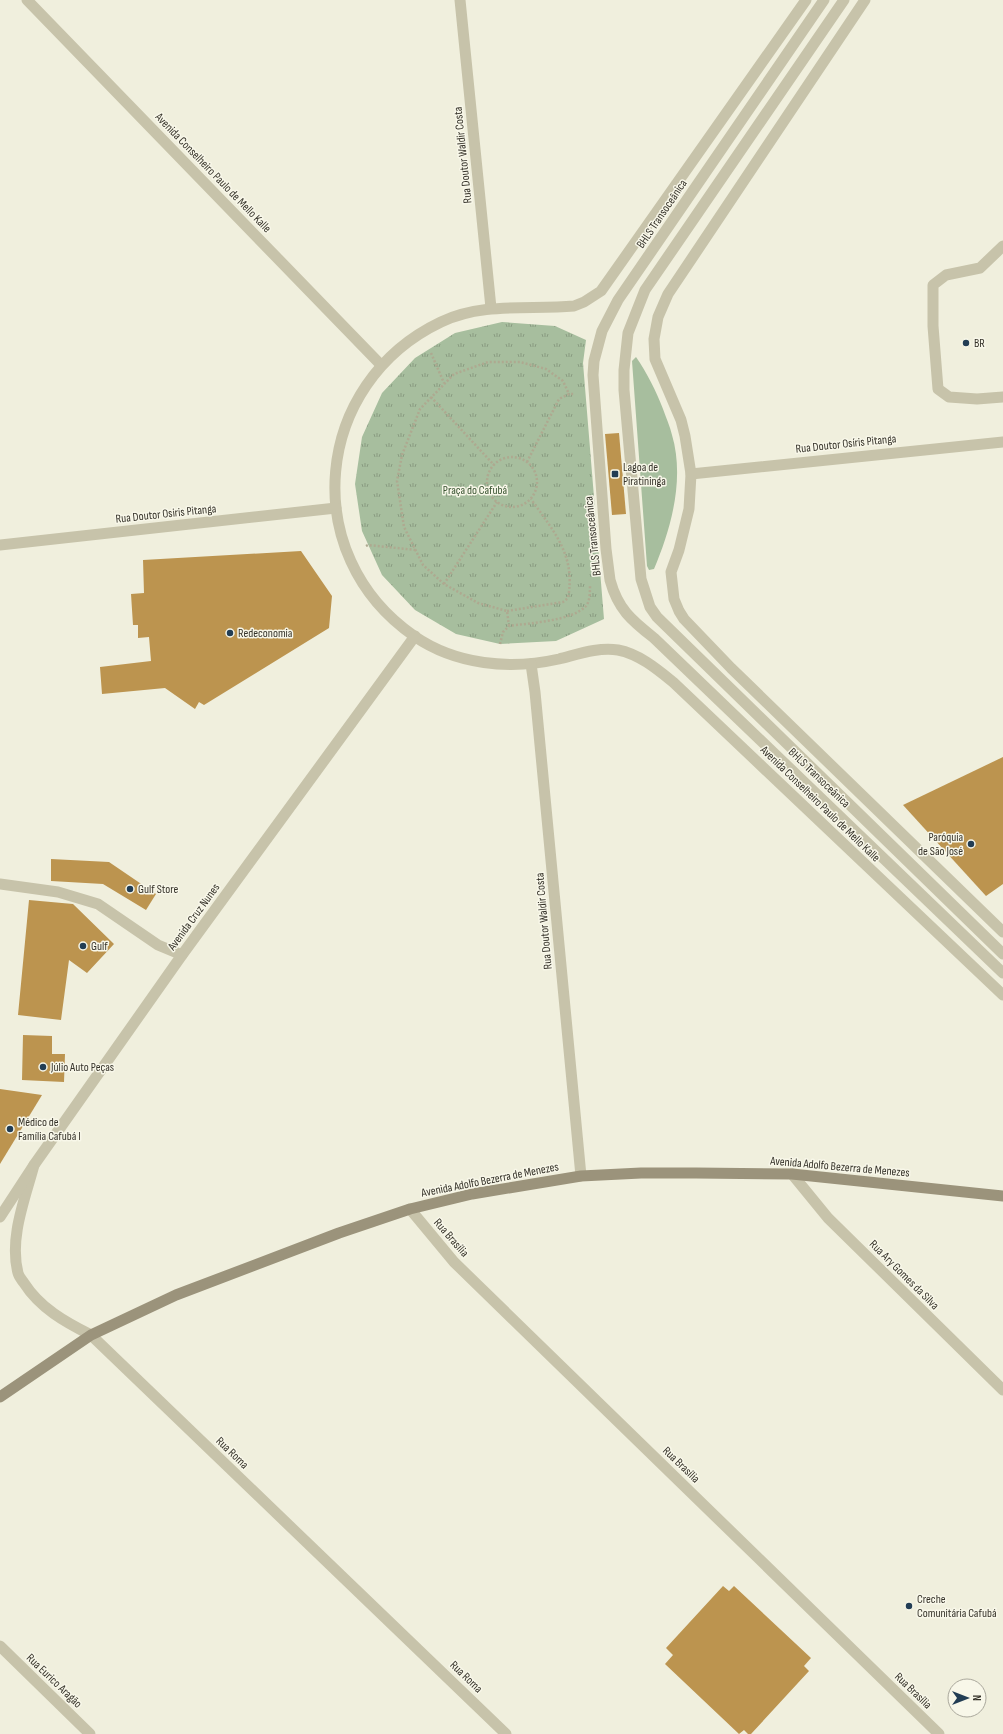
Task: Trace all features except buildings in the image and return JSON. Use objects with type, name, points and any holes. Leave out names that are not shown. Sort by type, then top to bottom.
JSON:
[{"type":"main road","name":"Avenida Adolfo Bezerra de Menezes","points":[[0,1397],[91,1335],[176,1295],[339,1233],[410,1209],[472,1194],[581,1176],[641,1172],[792,1174],[1003,1196]]},
{"type":"street","name":"Avenida Conselheiro Paulo de Mello Kalle","points":[[27,0],[381,365]]},
{"type":"street","name":"Rua Doutor Waldir Costa","points":[[460,0],[491,308]]},
{"type":"street","name":"Avenida Conselheiro Paulo de Mello Kalle","points":[[806,0],[612,278],[601,291],[574,306],[491,308],[467,313],[443,321],[420,333],[381,365],[361,392],[347,421],[338,450],[335,468],[336,508],[348,556],[369,593],[388,614],[415,636],[445,652],[474,661],[502,665],[531,664],[597,650],[608,650],[630,654],[657,669],[673,682],[1003,995]]},
{"type":"street","name":"BHLS Transoceânica","points":[[824,0],[618,300],[602,331],[594,361],[593,393],[610,580],[615,598],[640,627],[654,638],[1003,973]]},
{"type":"street","name":"BHLS Transoceânica","points":[[844,0],[645,290],[637,307],[628,334],[625,353],[624,390],[641,579],[644,593],[650,607],[657,617],[1003,954]]},
{"type":"street","points":[[865,0],[668,294],[658,317],[654,339],[655,359],[658,370],[681,420],[691,474],[688,509],[680,550],[671,572],[671,586],[674,599],[684,619],[737,673],[1003,932]]},
{"type":"street","points":[[1003,246],[980,268],[946,275],[933,285],[933,326],[938,389],[949,397],[977,399],[1003,397]]},
{"type":"street","name":"Rua Doutor Osíris Pitanga","points":[[691,474],[1003,442]]},
{"type":"street","name":"Rua Doutor Osiris Pitanga","points":[[0,545],[336,508]]},
{"type":"street","name":"Avenida Cruz Nunes","points":[[0,1217],[34,1165],[182,955],[415,636]]},
{"type":"street","name":"Rua Doutor Waldir Costa","points":[[531,664],[536,692],[581,1176]]},
{"type":"street","points":[[0,884],[58,892],[98,904],[158,945],[182,955]]},
{"type":"street","name":"Rua Roma","points":[[34,1165],[20,1220],[15,1250],[18,1274],[31,1294],[49,1311],[91,1335],[506,1734]]},
{"type":"street","name":"Rua Ary Gomes da Silva","points":[[792,1174],[828,1218],[1003,1390]]},
{"type":"street","name":"Rua Brasília","points":[[410,1209],[454,1262],[939,1734]]},
{"type":"street","name":"Rua Eurico Aragão","points":[[0,1646],[90,1734]]},
{"type":"path","points":[[420,333],[444,383]]},
{"type":"path","points":[[531,499],[565,551],[569,583],[568,598],[563,602],[507,611],[478,603],[444,584],[423,565],[404,527],[397,482],[402,455],[420,408],[454,374],[488,362],[520,362],[546,369],[563,381],[569,394]]},
{"type":"path","points":[[527,462],[559,399],[569,394],[578,393],[574,399]]},
{"type":"path","points":[[431,397],[494,465]]},
{"type":"path","points":[[512,457],[527,462],[533,468],[537,483],[531,499],[517,507],[509,507],[498,502],[490,493],[488,485],[488,476],[494,465],[504,459],[512,457]]},
{"type":"path","points":[[444,584],[498,502]]},
{"type":"path","points":[[348,556],[368,545],[416,550]]},
{"type":"path","points":[[500,644],[503,632],[509,626],[573,615],[587,606],[590,593],[589,578]]},
{"type":"path","points":[[507,611],[509,626]]},
{"type":"green space","name":"Praça do Cafubá","points":[[502,322],[555,326],[586,340],[583,363],[604,619],[556,641],[500,644],[456,634],[415,610],[382,575],[362,531],[355,484],[362,437],[382,393],[415,358],[455,333]]},
{"type":"green space","points":[[636,357],[644,369],[660,402],[669,425],[676,452],[676,486],[671,521],[654,569],[649,570],[647,566],[632,361]]},
{"type":"place","name":"BR","points":[[966,343]]},
{"type":"place","name":"Lagoa de Piratininga","points":[[615,474]]},
{"type":"place","name":"Redeconomia","points":[[230,633]]},
{"type":"place","name":"Paróquia de São José","points":[[971,844]]},
{"type":"place","name":"Gulf Store","points":[[130,889]]},
{"type":"place","name":"Gulf","points":[[83,946]]},
{"type":"place","name":"Júlio Auto Peças","points":[[43,1067]]},
{"type":"place","name":"Médico de Família Cafubá I","points":[[10,1129]]},
{"type":"place","name":"Creche Comunitária Cafubá","points":[[909,1606]]}]
